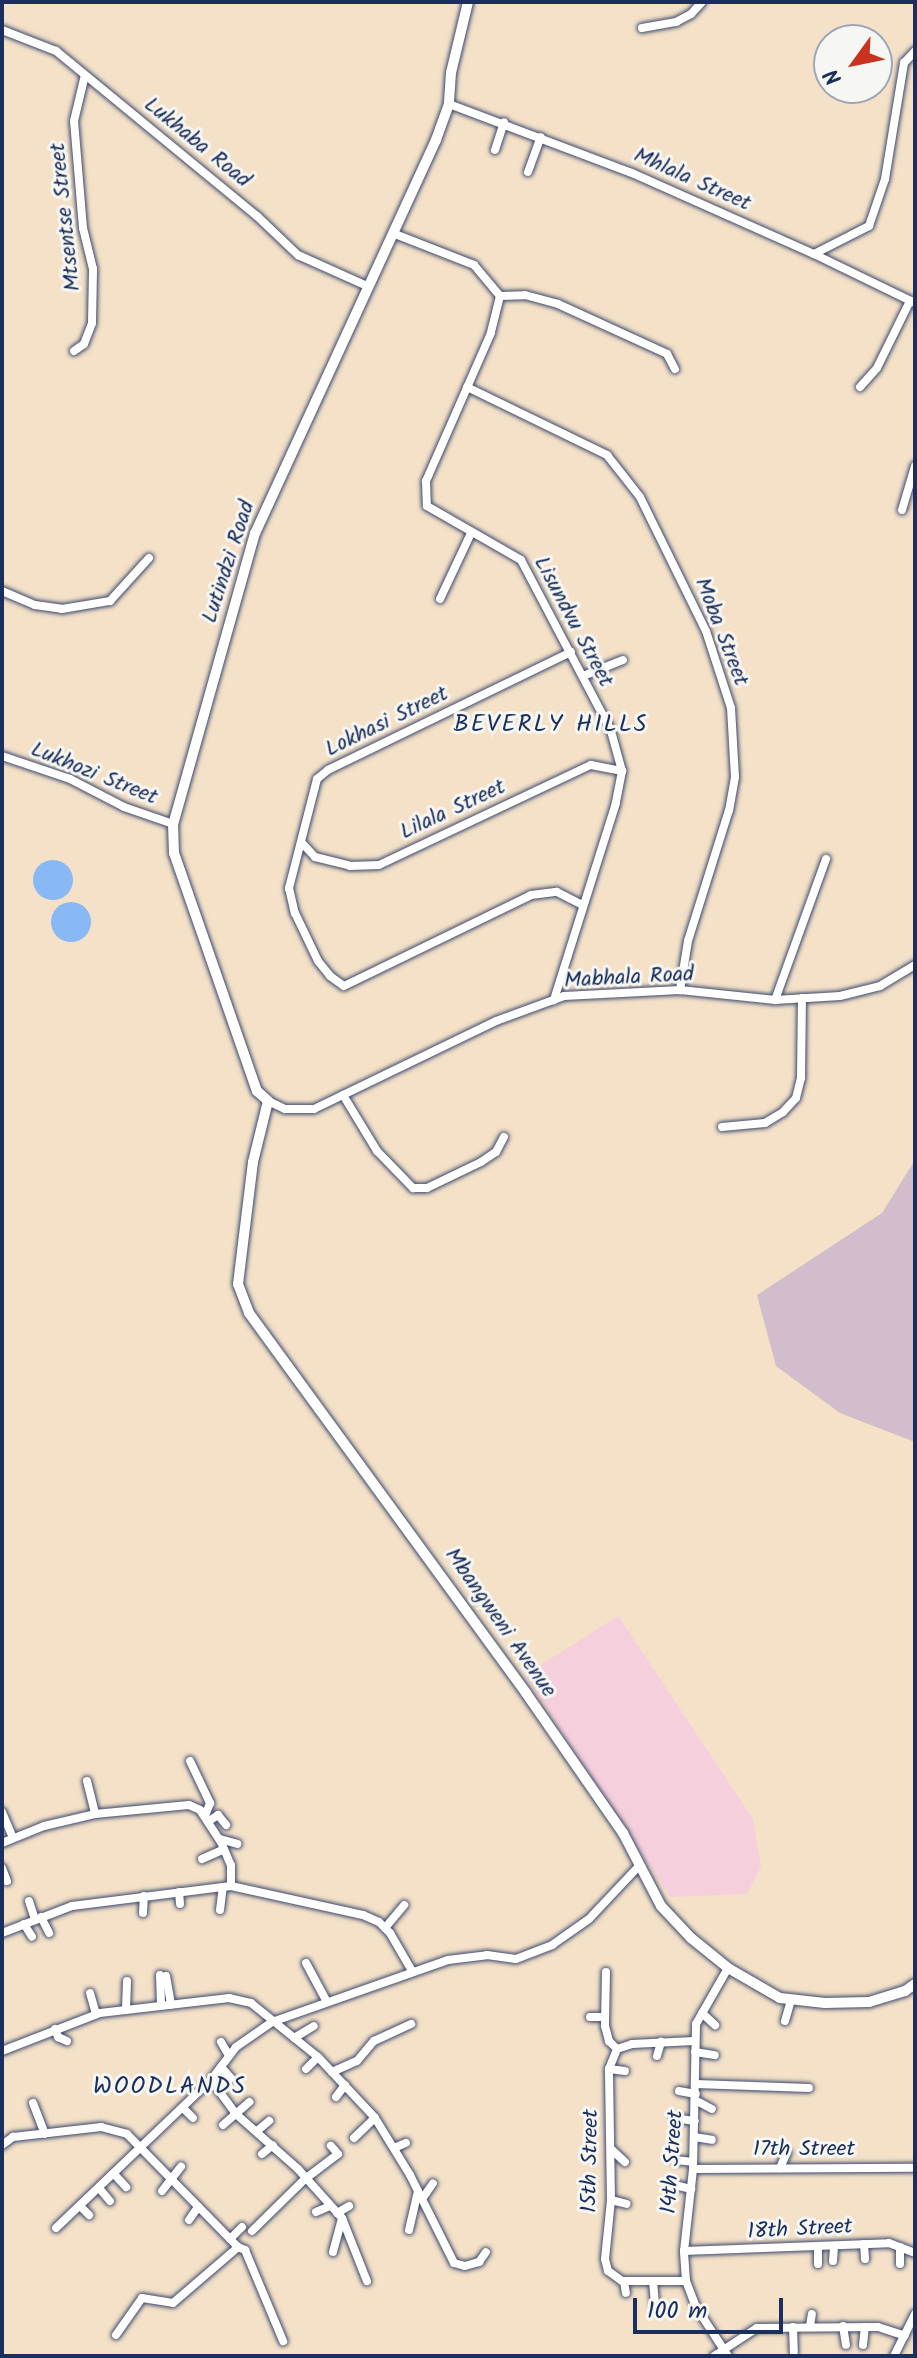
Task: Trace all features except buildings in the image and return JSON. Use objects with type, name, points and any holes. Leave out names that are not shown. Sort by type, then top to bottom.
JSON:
[{"type":"street","name":"Lutindzi Road","points":[[268,1101],[257,1091],[174,853],[173,824],[255,533],[367,286],[395,234],[449,104],[451,73],[468,2]]},
{"type":"street","points":[[642,28],[676,22],[691,14],[702,2]]},
{"type":"street","name":"Lukhaba Road","points":[[2,30],[56,51],[257,216],[298,255],[367,286]]},
{"type":"street","points":[[814,254],[869,226],[885,179],[904,63],[915,51]]},
{"type":"street","name":"Mtsentse Street","points":[[74,351],[89,336],[92,323],[93,269],[83,228],[74,121],[85,75]]},
{"type":"street","name":"Mhlala Street","points":[[449,104],[504,122],[632,173],[814,254],[912,302]]},
{"type":"street","points":[[495,150],[504,122]]},
{"type":"street","points":[[528,172],[541,137]]},
{"type":"street","points":[[395,234],[474,265],[500,296],[525,295],[558,304],[667,354],[675,369]]},
{"type":"street","name":"Lisundvu Street","points":[[500,296],[491,333],[426,481],[427,506],[521,560],[611,731],[622,771],[616,803],[554,1000]]},
{"type":"street","points":[[860,387],[877,368],[912,302]]},
{"type":"street","name":"Moba Street","points":[[467,387],[607,455],[640,497],[706,631],[731,708],[735,777],[729,810],[688,941],[680,990]]},
{"type":"street","points":[[902,510],[915,466]]},
{"type":"street","points":[[440,599],[471,533]]},
{"type":"street","points":[[2,591],[35,605],[62,609],[110,601],[149,558]]},
{"type":"street","name":"Lokhasi Street","points":[[571,652],[328,770],[317,779],[289,888],[295,913],[318,961],[344,986],[531,895],[557,892],[582,905]]},
{"type":"street","points":[[583,676],[623,660]]},
{"type":"street","name":"Lukhozi Street","points":[[2,756],[70,779],[124,807],[173,824]]},
{"type":"street","name":"Lilala Street","points":[[302,843],[315,857],[350,866],[379,865],[591,765],[622,771]]},
{"type":"street","points":[[775,1000],[826,859]]},
{"type":"street","name":"Mabhala Road","points":[[268,1101],[285,1109],[314,1109],[496,1021],[564,996],[680,990],[775,1000],[840,996],[880,986],[915,965]]},
{"type":"street","points":[[722,1127],[765,1123],[783,1112],[796,1098],[801,1078],[802,998]]},
{"type":"street","points":[[343,1095],[377,1151],[413,1188],[427,1188],[481,1162],[496,1152],[504,1137]]},
{"type":"street","name":"Mbangweni Avenue","points":[[268,1101],[240,1245],[238,1284],[249,1313],[526,1693],[623,1833],[661,1906],[691,1938],[728,1968],[780,1998],[869,2002],[905,1991],[915,1984]]},
{"type":"street","points":[[190,1761],[210,1803],[207,1818]]},
{"type":"street","points":[[87,1781],[95,1814]]},
{"type":"street","points":[[2,1843],[44,1826],[95,1814],[189,1805],[207,1818],[231,1865],[220,1910]]},
{"type":"street","points":[[2,1812],[13,1838]]},
{"type":"street","points":[[207,1818],[218,1815],[226,1825]]},
{"type":"street","points":[[220,1839],[237,1844]]},
{"type":"street","points":[[202,1859],[224,1849]]},
{"type":"street","points":[[56,2228],[211,2080],[236,2047],[272,2022],[448,1960],[487,1955],[516,1959],[552,1945],[589,1919],[639,1866]]},
{"type":"street","points":[[2,1868],[7,1881]]},
{"type":"street","points":[[2,1933],[72,1906],[227,1887],[363,1915],[385,1928],[412,1971]]},
{"type":"street","points":[[179,1892],[180,1904]]},
{"type":"street","points":[[143,1913],[144,1896]]},
{"type":"street","points":[[29,1901],[49,1933]]},
{"type":"street","points":[[385,1928],[404,1905]]},
{"type":"street","points":[[24,1924],[32,1937]]},
{"type":"street","points":[[306,1963],[327,2002]]},
{"type":"street","name":"14th Street","points":[[726,2353],[696,2307],[686,2281],[684,2220],[693,2165],[696,2097],[694,2041],[702,2013],[728,1968]]},
{"type":"street","points":[[606,1972],[610,2000],[605,2017],[609,2041],[617,2049],[661,2042],[694,2041]]},
{"type":"street","points":[[163,1976],[166,2005]]},
{"type":"street","points":[[126,2010],[127,1981]]},
{"type":"street","points":[[90,1993],[96,2014]]},
{"type":"street","points":[[2,2051],[96,2014],[240,1998],[251,2003],[318,2057],[375,2118],[410,2175],[454,2263],[465,2266],[479,2262],[486,2252]]},
{"type":"street","points":[[785,2021],[791,2000]]},
{"type":"street","points":[[702,2013],[715,2025]]},
{"type":"street","points":[[590,2017],[605,2017]]},
{"type":"street","points":[[332,2072],[357,2061],[374,2041],[411,2024]]},
{"type":"street","points":[[294,2038],[314,2026]]},
{"type":"street","points":[[55,2029],[58,2037],[67,2041]]},
{"type":"street","points":[[221,2042],[229,2056]]},
{"type":"street","points":[[657,2056],[661,2042]]},
{"type":"street","name":"15th Street","points":[[617,2049],[609,2069],[611,2200],[605,2259],[608,2271],[624,2281]]},
{"type":"street","points":[[695,2052],[715,2055]]},
{"type":"street","points":[[306,2069],[318,2057]]},
{"type":"street","points":[[221,2067],[231,2078]]},
{"type":"street","points":[[609,2069],[625,2071]]},
{"type":"street","points":[[211,2080],[236,2114],[273,2145],[340,2216],[367,2281]]},
{"type":"street","points":[[696,2084],[750,2085],[798,2091],[809,2088]]},
{"type":"street","points":[[336,2097],[345,2085]]},
{"type":"street","points":[[750,2085],[752,2096]]},
{"type":"street","points":[[679,2091],[696,2097],[712,2109]]},
{"type":"street","points":[[223,2125],[249,2102]]},
{"type":"street","points":[[33,2103],[45,2134]]},
{"type":"street","points":[[183,2108],[193,2118]]},
{"type":"street","points":[[354,2138],[375,2118]]},
{"type":"street","points":[[675,2118],[695,2121]]},
{"type":"street","points":[[257,2131],[269,2121]]},
{"type":"street","points":[[2,2145],[13,2137],[115,2129],[165,2168],[169,2179],[238,2247],[245,2250],[283,2341]]},
{"type":"street","points":[[694,2137],[712,2140]]},
{"type":"street","points":[[394,2148],[406,2143]]},
{"type":"street","points":[[262,2154],[273,2145]]},
{"type":"street","points":[[252,2231],[305,2179],[321,2171],[338,2154],[331,2146]]},
{"type":"street","points":[[611,2149],[625,2162]]},
{"type":"street","points":[[780,2168],[787,2152]]},
{"type":"street","name":"17th Street","points":[[675,2160],[693,2165],[780,2168],[915,2168]]},
{"type":"street","points":[[162,2191],[181,2167]]},
{"type":"street","points":[[114,2174],[126,2187]]},
{"type":"street","points":[[401,2182],[410,2175]]},
{"type":"street","points":[[409,2230],[420,2195],[433,2183]]},
{"type":"street","points":[[671,2184],[691,2189]]},
{"type":"street","points":[[99,2188],[110,2201]]},
{"type":"street","points":[[190,2199],[198,2191]]},
{"type":"street","points":[[611,2200],[627,2204]]},
{"type":"street","points":[[80,2206],[89,2215]]},
{"type":"street","points":[[316,2212],[330,2206]]},
{"type":"street","points":[[333,2252],[340,2216],[349,2206]]},
{"type":"street","points":[[189,2220],[198,2207]]},
{"type":"street","points":[[230,2239],[242,2227]]},
{"type":"street","name":"18th Street","points":[[684,2251],[778,2255],[818,2247],[889,2243],[915,2253]]},
{"type":"street","points":[[864,2244],[865,2259]]},
{"type":"street","points":[[833,2261],[834,2246]]},
{"type":"street","points":[[116,2335],[142,2298],[173,2303],[238,2247]]},
{"type":"street","points":[[818,2247],[818,2264]]},
{"type":"street","points":[[900,2247],[900,2264]]},
{"type":"street","points":[[211,2257],[220,2263]]},
{"type":"street","points":[[257,2276],[267,2270]]},
{"type":"street","points":[[626,2293],[624,2281],[686,2281]]},
{"type":"street","points":[[653,2281],[655,2305]]},
{"type":"street","points":[[264,2295],[275,2291]]},
{"type":"street","points":[[810,2326],[812,2314]]},
{"type":"street","points":[[894,2356],[915,2314]]},
{"type":"street","points":[[776,2317],[777,2327]]},
{"type":"street","points":[[843,2326],[846,2345]]},
{"type":"street","points":[[793,2327],[794,2352]]},
{"type":"street","points":[[714,2356],[726,2353],[757,2328],[865,2327],[905,2336]]},
{"type":"street","points":[[863,2345],[865,2327]]},
{"type":"shaded area","points":[[915,1160],[915,1442],[840,1413],[776,1366],[757,1295],[882,1213]]},
{"type":"shaded area","points":[[618,1616],[753,1819],[761,1867],[747,1894],[670,1897],[525,1675]]},
{"type":"water","points":[[53,860],[67,866],[73,880],[67,894],[53,900],[39,894],[33,880],[39,866]]},
{"type":"water","points":[[71,902],[85,908],[91,922],[85,936],[71,942],[57,936],[51,922],[57,908]]},
{"type":"district","name":"BEVERLY HILLS","points":[[551,725]]},
{"type":"district","name":"WOODLANDS","points":[[170,2087]]}]
